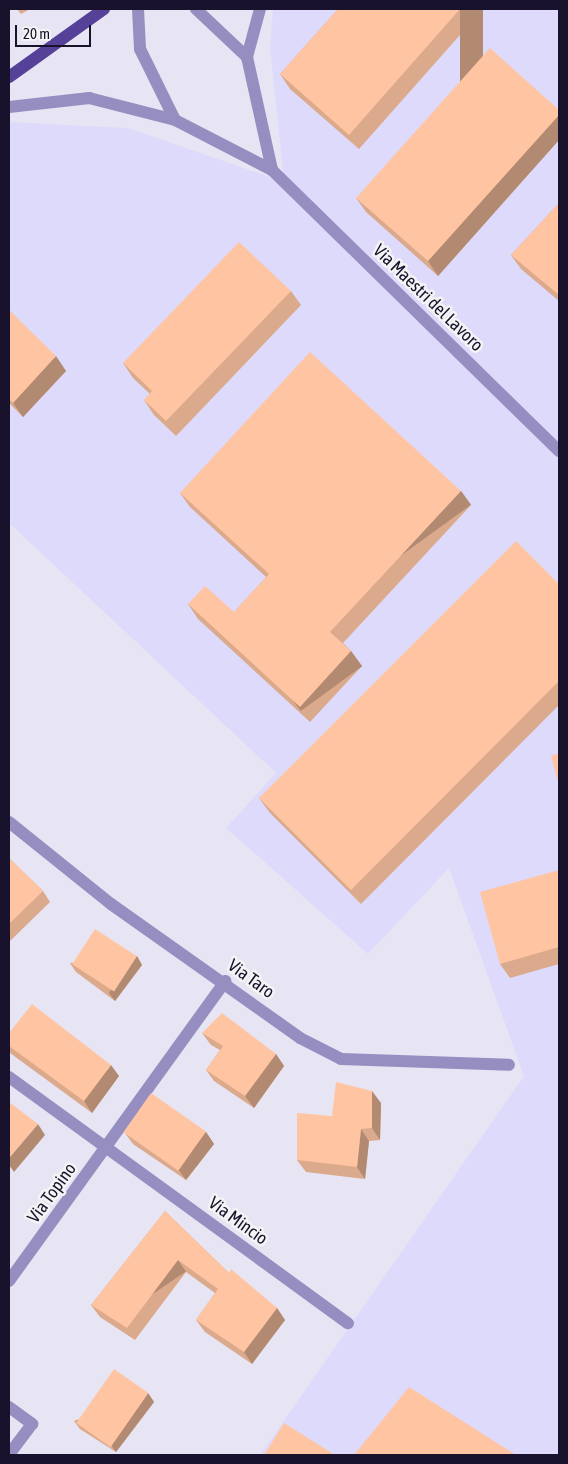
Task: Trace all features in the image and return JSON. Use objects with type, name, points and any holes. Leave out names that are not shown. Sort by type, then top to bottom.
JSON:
[{"type":"main road","points":[[9,77],[104,9]]},
{"type":"street","points":[[138,9],[140,49],[175,120]]},
{"type":"street","points":[[196,9],[247,57]]},
{"type":"street","points":[[260,9],[247,57],[272,170]]},
{"type":"street","name":"Via Maestri del Lavoro","points":[[9,107],[89,98],[175,120],[272,170],[559,451]]},
{"type":"street","name":"Via Taro","points":[[9,822],[111,904],[225,981],[300,1038],[341,1059],[509,1065]]},
{"type":"street","points":[[106,1149],[225,981]]},
{"type":"street","name":"Via Mincio","points":[[9,1077],[348,1323]]},
{"type":"street","name":"Via Topino","points":[[9,1281],[106,1149]]},
{"type":"street","points":[[9,1407],[32,1424],[9,1455]]},
{"type":"shaded area","points":[[273,9],[559,9],[559,1455],[260,1455],[524,1076],[449,868],[368,954],[226,828],[276,773],[9,523],[9,122],[128,128],[284,182],[270,47]]},
{"type":"building","points":[[338,9],[460,9],[349,135],[280,74]]},
{"type":"building","points":[[490,48],[559,110],[559,115],[428,261],[356,198]]},
{"type":"building","points":[[559,203],[559,295],[511,255]]},
{"type":"building","points":[[239,242],[291,291],[166,421],[144,400],[152,391],[123,363]]},
{"type":"building","points":[[9,310],[56,356],[13,403],[9,399]]},
{"type":"building","points":[[310,352],[461,491],[330,632],[351,651],[300,707],[188,604],[205,586],[234,612],[269,574],[180,493]]},
{"type":"building","points":[[516,541],[559,584],[559,681],[351,890],[259,798]]},
{"type":"building","points":[[559,753],[559,785],[551,756]]},
{"type":"building","points":[[9,858],[43,891],[9,924]]},
{"type":"building","points":[[559,870],[559,947],[500,964],[480,892]]},
{"type":"building","points":[[95,929],[137,956],[114,991],[72,964]]},
{"type":"building","points":[[32,1004],[111,1065],[84,1101],[9,1046],[9,1033]]},
{"type":"building","points":[[222,1013],[276,1054],[245,1096],[206,1070],[223,1046],[202,1033]]},
{"type":"building","points":[[336,1082],[372,1091],[372,1128],[361,1129],[357,1167],[297,1160],[297,1113],[332,1116]]},
{"type":"building","points":[[151,1093],[206,1131],[178,1171],[123,1132]]},
{"type":"building","points":[[9,1102],[38,1124],[9,1158]]},
{"type":"building","points":[[165,1211],[229,1273],[231,1269],[277,1308],[244,1352],[196,1320],[218,1289],[178,1260],[127,1328],[91,1305]]},
{"type":"building","points":[[114,1369],[148,1393],[111,1447],[76,1423]]},
{"type":"building","points":[[409,1387],[516,1455],[354,1455]]},
{"type":"building","points":[[284,1423],[335,1455],[264,1455]]}]
